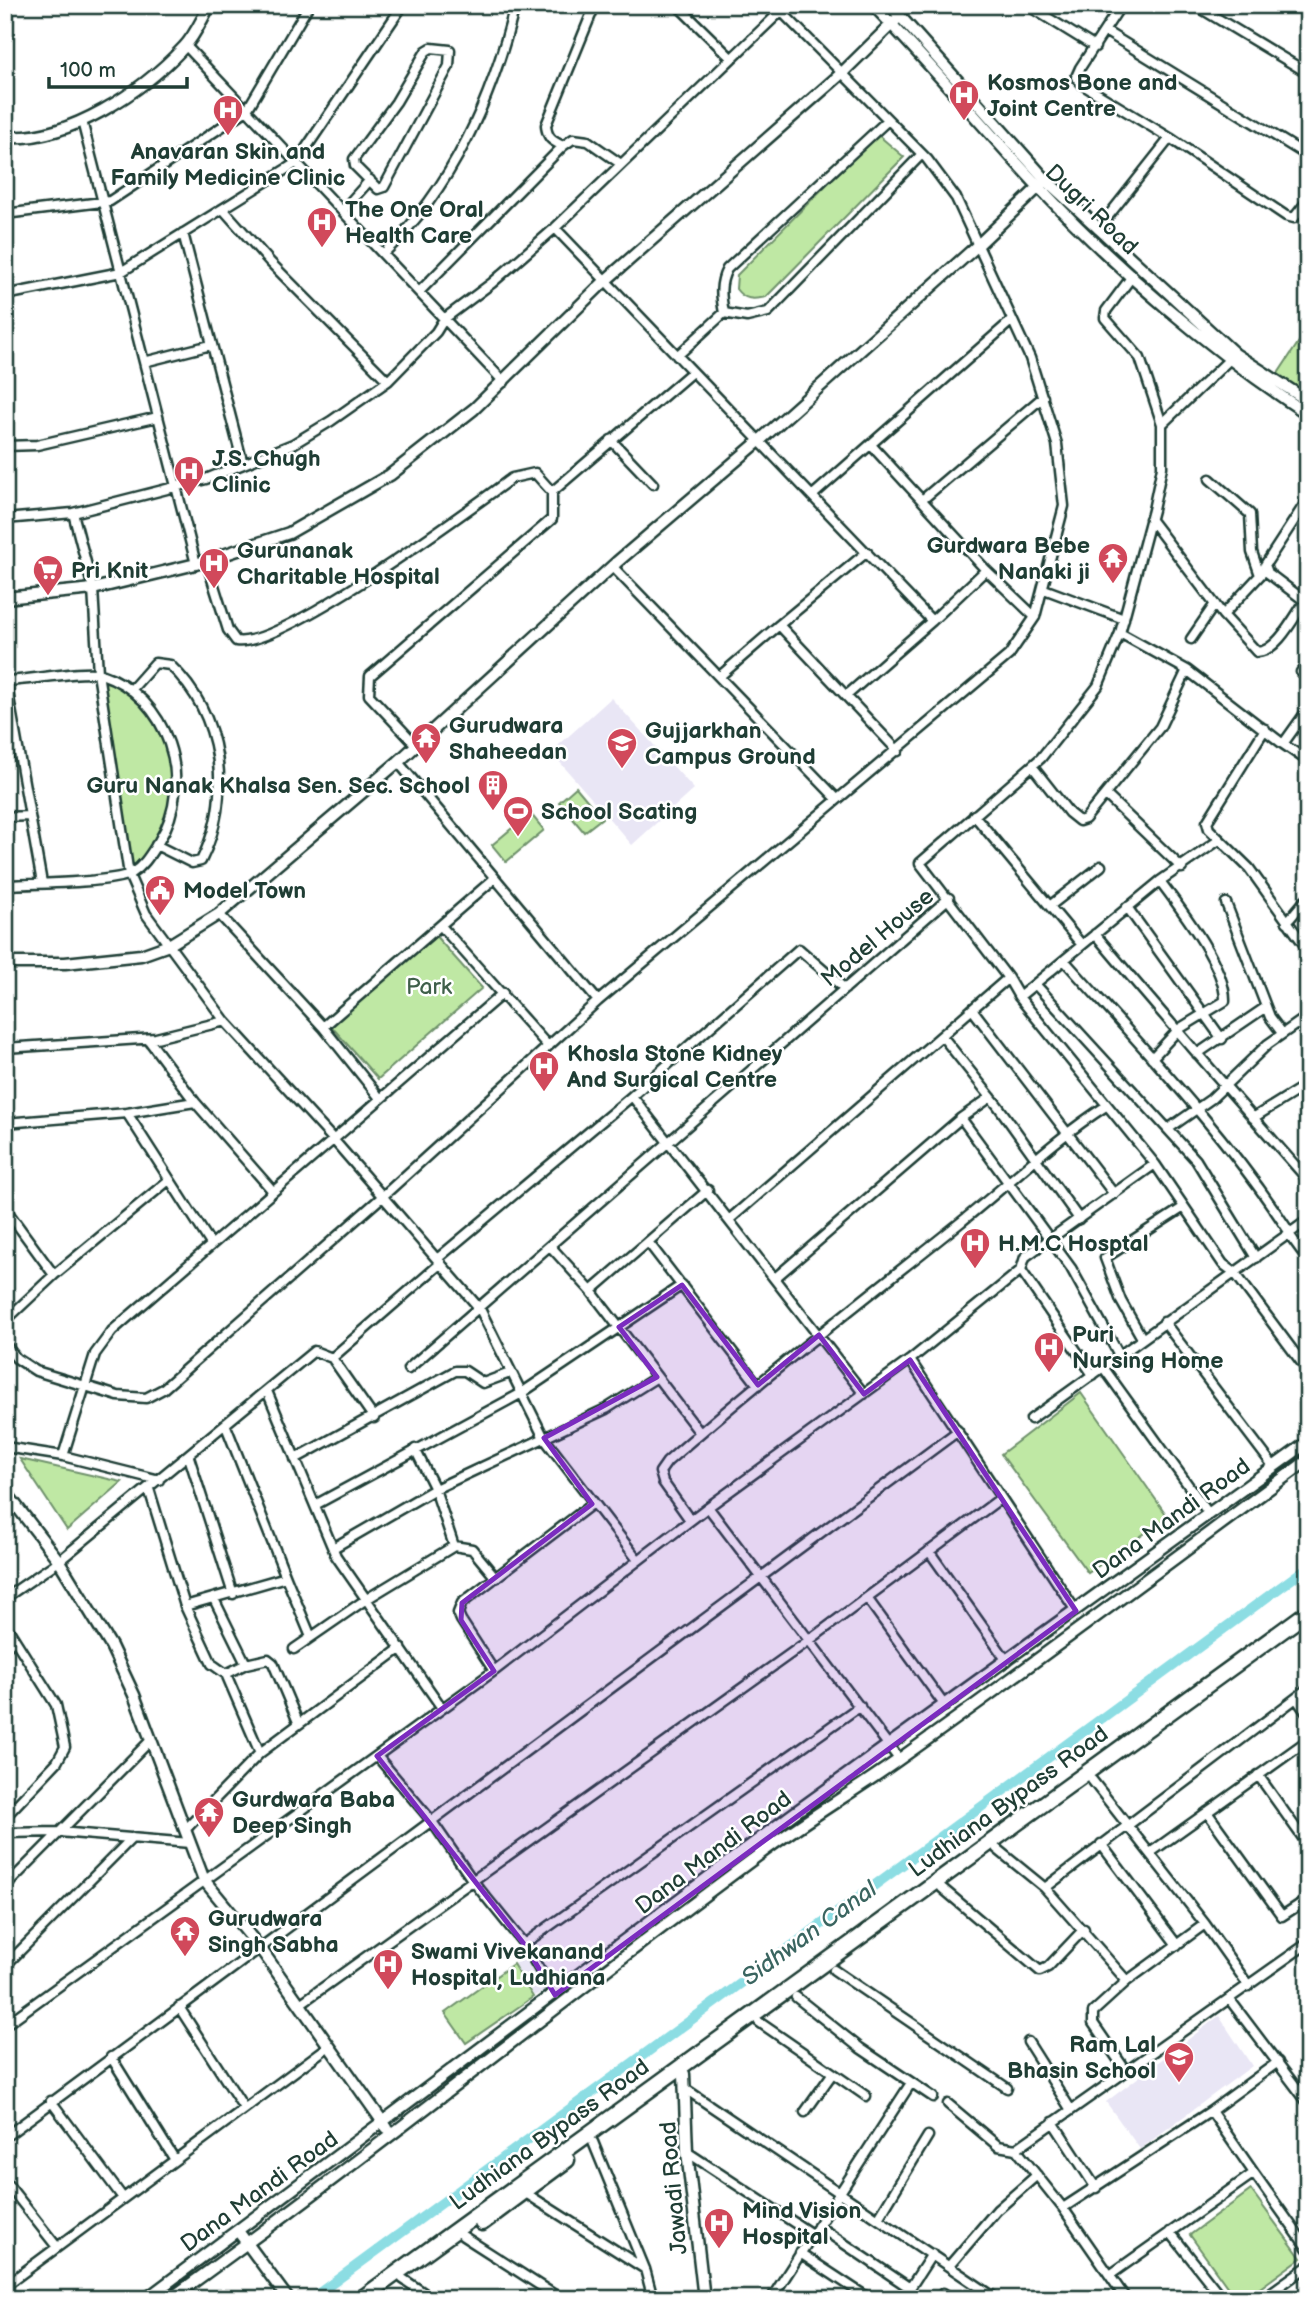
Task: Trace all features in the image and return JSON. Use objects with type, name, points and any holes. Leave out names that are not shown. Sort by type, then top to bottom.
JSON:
[{"type":"highway","name":"Ludhiana Bypass Road","points":[[361,2299],[1308,1612]]},
{"type":"highway","name":"Ludhiana Bypass Road","points":[[377,2299],[593,2142],[684,2081],[759,2022],[1308,1624]]},
{"type":"street","points":[[5,137],[28,139],[82,121],[129,94],[186,46],[210,5]]},
{"type":"street","points":[[5,214],[110,201],[247,110],[309,5]]},
{"type":"street","points":[[5,295],[121,272],[296,163],[403,5]]},
{"type":"street","points":[[383,254],[414,226],[469,136],[492,86],[515,5]]},
{"type":"street","points":[[563,146],[551,140],[546,125],[596,5]]},
{"type":"street","points":[[677,5],[731,58]]},
{"type":"street","name":"Dugri Road","points":[[873,5],[1133,275],[1232,357],[1308,414]]},
{"type":"street","name":"Dugri Road","points":[[890,5],[1043,184],[1098,229],[1232,357],[1308,401]]},
{"type":"street","points":[[1027,5],[1095,47]]},
{"type":"street","points":[[1121,5],[1076,77],[1083,85],[1170,138],[1286,216],[1294,218],[1300,214],[1308,200]]},
{"type":"street","points":[[1195,5],[1308,73]]},
{"type":"street","points":[[5,519],[73,513],[176,487],[243,464],[293,443],[388,381],[436,332],[444,319],[492,283],[555,228],[731,58],[778,8],[922,154],[956,198],[1030,358],[1058,444],[1064,506],[1035,617],[1009,655],[598,1001],[383,1196],[163,1389],[146,1398],[131,1398],[84,1386],[25,1365],[5,1344]]},
{"type":"street","points":[[5,598],[93,589],[201,562],[289,533],[390,475],[504,382],[606,280],[842,73],[900,16]]},
{"type":"street","points":[[1105,31],[1308,156]]},
{"type":"street","points":[[186,46],[504,382]]},
{"type":"street","points":[[431,48],[449,49],[452,53],[449,66],[384,187],[378,189],[370,180],[355,166],[354,159],[396,102],[426,51],[431,48]]},
{"type":"street","points":[[724,313],[720,296],[722,279],[727,269],[888,120]]},
{"type":"street","points":[[82,121],[176,487],[201,562],[228,630],[236,641],[247,643],[282,630],[512,478],[535,473],[552,492],[552,519],[370,676],[369,695],[416,745]]},
{"type":"street","points":[[1098,229],[1170,138]]},
{"type":"street","points":[[419,292],[573,139],[580,139],[621,164]]},
{"type":"street","points":[[724,313],[747,317],[768,312],[922,154]]},
{"type":"street","points":[[342,211],[370,180]]},
{"type":"street","points":[[5,963],[65,963],[141,955],[169,945],[219,914],[398,762],[612,566],[758,442],[978,246],[1043,184]]},
{"type":"street","points":[[223,209],[270,262],[388,381]]},
{"type":"street","points":[[555,228],[932,621]]},
{"type":"street","points":[[183,233],[243,464]]},
{"type":"street","points":[[949,898],[920,863],[1032,766],[1098,686],[1120,633],[1163,467],[1162,424],[1140,358],[1105,318],[1107,311],[1133,275]]},
{"type":"street","points":[[677,356],[724,313]]},
{"type":"street","points":[[813,495],[1011,321]]},
{"type":"street","points":[[144,362],[211,345]]},
{"type":"street","points":[[1162,424],[1232,357]]},
{"type":"street","points":[[552,492],[692,372]]},
{"type":"street","points":[[922,500],[1043,397]]},
{"type":"street","points":[[5,446],[37,445],[158,416]]},
{"type":"street","points":[[611,440],[653,484]]},
{"type":"street","points":[[871,445],[986,570],[1035,617]]},
{"type":"street","points":[[1150,519],[1223,615],[1250,647],[1260,653],[1277,640],[1306,599],[1263,572],[1252,552],[1250,514],[1210,479]]},
{"type":"street","points":[[1223,615],[1263,572],[1266,561],[1308,499]]},
{"type":"street","points":[[73,513],[93,589],[98,673],[130,875],[146,914],[225,1021],[332,1138],[480,1309],[509,1373],[544,1438],[592,1504],[638,1560]]},
{"type":"street","points":[[720,676],[867,552]]},
{"type":"street","points":[[612,566],[837,799]]},
{"type":"street","points":[[846,696],[986,570]]},
{"type":"street","points":[[1044,589],[1124,619]]},
{"type":"street","points":[[1191,639],[1215,604]]},
{"type":"street","points":[[779,625],[898,751]]},
{"type":"street","points":[[1120,633],[1187,670],[1308,761]]},
{"type":"street","points":[[131,690],[155,663],[170,665],[201,706],[217,751],[220,779],[217,818],[201,861],[192,863],[156,845]]},
{"type":"street","points":[[1301,672],[1308,663]]},
{"type":"street","points":[[1032,766],[1069,813],[1079,821],[1085,819],[1160,727],[1187,670]]},
{"type":"street","points":[[5,885],[43,883],[130,875],[145,863],[176,803],[175,768],[167,736],[142,697],[98,673],[6,681],[43,883]]},
{"type":"street","points":[[1283,744],[1307,713]]},
{"type":"street","points":[[1265,729],[1208,816],[1209,829],[1249,868],[1308,950]]},
{"type":"street","points":[[398,762],[598,1001]]},
{"type":"street","points":[[1106,795],[1182,868]]},
{"type":"street","points":[[974,815],[1082,945]]},
{"type":"street","points":[[5,817],[30,816]]},
{"type":"street","points":[[1018,997],[1160,881],[1219,841]]},
{"type":"street","points":[[1051,905],[1101,866]]},
{"type":"street","points":[[323,1027],[495,878]]},
{"type":"street","points":[[1152,1058],[1179,1029],[1225,1001],[1226,990],[1206,951],[1160,881]]},
{"type":"street","points":[[1287,922],[1308,897]]},
{"type":"street","name":"Model House","points":[[408,1369],[949,898],[1008,978],[1018,997],[1155,1164],[1223,1265],[1235,1273],[1308,1371]]},
{"type":"street","points":[[1226,904],[1266,1007],[1282,1033]]},
{"type":"street","points":[[1127,907],[1222,1039]]},
{"type":"street","points":[[219,914],[323,1027],[379,1097]]},
{"type":"street","points":[[441,926],[548,1046]]},
{"type":"street","points":[[1095,934],[1179,1029],[1224,1087],[1308,1180]]},
{"type":"street","points":[[332,1358],[439,1261],[799,949],[845,989]]},
{"type":"street","points":[[1064,960],[1197,1108],[1238,1159],[1308,1260]]},
{"type":"street","points":[[730,1219],[1008,978]]},
{"type":"street","points":[[1035,984],[1196,1160],[1256,1258]]},
{"type":"street","points":[[63,1456],[95,1354],[106,1338],[272,1189],[503,993]]},
{"type":"street","points":[[1197,1054],[1266,1007]]},
{"type":"street","points":[[972,1009],[1114,1194]]},
{"type":"street","points":[[1168,1129],[1224,1087],[1282,1033],[1308,1016]]},
{"type":"street","points":[[5,1048],[148,1039],[225,1021]]},
{"type":"street","points":[[1298,1025],[1308,1030]]},
{"type":"street","points":[[942,1035],[991,1097],[1079,1219]]},
{"type":"street","points":[[148,1039],[195,1102],[272,1189]]},
{"type":"street","points":[[1253,1118],[1308,1084]]},
{"type":"street","points":[[632,1096],[708,1190],[864,1394]]},
{"type":"street","points":[[775,1278],[961,1118],[991,1097]]},
{"type":"street","points":[[5,1123],[127,1112],[195,1102]]},
{"type":"street","points":[[690,1520],[663,1482],[660,1472],[700,1433],[1009,1182],[1035,1157],[1106,1106]]},
{"type":"street","points":[[127,1112],[211,1244]]},
{"type":"street","points":[[961,1118],[1071,1268],[1119,1356]]},
{"type":"street","points":[[5,2025],[494,1671],[690,1520],[910,1360],[1021,1270],[1025,1258],[1155,1164]]},
{"type":"street","points":[[5,1321],[54,1275],[169,1180]]},
{"type":"street","points":[[591,1291],[708,1190]]},
{"type":"street","points":[[5,1208],[54,1275]]},
{"type":"street","points":[[1142,1338],[1116,1290],[1105,1258],[1184,1208]]},
{"type":"street","points":[[1031,1419],[1308,1220]]},
{"type":"street","points":[[648,1242],[758,1385]]},
{"type":"street","points":[[551,1247],[591,1291],[700,1433]]},
{"type":"street","points":[[1021,1270],[1093,1374]]},
{"type":"street","points":[[315,1505],[520,1394],[681,1285]]},
{"type":"street","points":[[1164,1322],[1274,1467]]},
{"type":"street","points":[[5,1598],[60,1561],[314,1351],[332,1358],[374,1418]]},
{"type":"street","points":[[910,1360],[1076,1611]]},
{"type":"street","points":[[1103,1367],[1209,1514]]},
{"type":"street","points":[[295,1459],[374,1418],[455,1371],[465,1371],[482,1383],[509,1373]]},
{"type":"street","points":[[333,1548],[435,1489],[606,1409],[657,1377]]},
{"type":"street","points":[[267,1391],[333,1548],[365,1600],[442,1708]]},
{"type":"street","points":[[226,1426],[311,1637]]},
{"type":"street","points":[[5,2137],[958,1431]]},
{"type":"street","name":"Dana Mandi Road","points":[[146,2299],[555,1995],[790,1816],[946,1706],[1308,1442]]},
{"type":"street","points":[[5,1447],[63,1456],[159,1480]]},
{"type":"street","points":[[415,1449],[435,1489],[454,1546]]},
{"type":"street","points":[[188,1457],[233,1594]]},
{"type":"street","points":[[170,2299],[248,2244],[283,2213],[391,2135],[762,1851],[900,1759],[1308,1460]]},
{"type":"street","points":[[149,1489],[186,1606],[212,1664],[226,1674],[260,1753]]},
{"type":"street","points":[[5,1491],[60,1561],[111,1646],[151,1740],[204,1880],[260,1948],[391,2135]]},
{"type":"street","points":[[302,2007],[811,1639],[1000,1498]]},
{"type":"street","points":[[494,1671],[458,1614],[469,1597],[592,1504]]},
{"type":"street","points":[[708,1507],[900,1759]]},
{"type":"street","points":[[294,1648],[365,1600],[454,1546],[472,1549],[496,1578]]},
{"type":"street","points":[[929,1551],[1007,1661]]},
{"type":"street","points":[[186,1606],[286,1577]]},
{"type":"street","points":[[867,1598],[946,1706]]},
{"type":"street","points":[[214,1599],[246,1664]]},
{"type":"street","points":[[5,1624],[56,1705],[65,1747],[57,1762],[5,1817]]},
{"type":"street","points":[[5,1649],[14,1639]]},
{"type":"street","points":[[185,1830],[260,1753],[298,1722],[401,1648]]},
{"type":"street","points":[[226,1674],[265,1658],[273,1663],[298,1722]]},
{"type":"street","points":[[1045,1888],[1308,1689]]},
{"type":"street","points":[[1296,1698],[1308,1715]]},
{"type":"street","points":[[524,1944],[860,1706]]},
{"type":"street","points":[[5,1887],[151,1740]]},
{"type":"street","points":[[1150,1853],[1308,1740]]},
{"type":"street","points":[[377,1756],[432,1820],[474,1881],[524,1944],[555,1995]]},
{"type":"street","points":[[1258,1775],[1308,1844]]},
{"type":"street","points":[[1092,1780],[1205,1924],[1249,1986]]},
{"type":"street","points":[[1207,1812],[1279,1913],[1284,1916],[1308,1899]]},
{"type":"street","points":[[5,1833],[59,1832],[190,1843]]},
{"type":"street","points":[[5,1966],[132,1838]]},
{"type":"street","points":[[1101,1844],[1177,1945]]},
{"type":"street","points":[[998,1849],[1045,1888],[1084,1929],[1127,1981]]},
{"type":"street","points":[[942,1888],[1036,1970],[1048,1967],[1084,1929]]},
{"type":"street","points":[[1126,2071],[1092,2020],[1095,2009],[1127,1981],[1205,1924]]},
{"type":"street","points":[[1016,2149],[1308,1943]]},
{"type":"street","points":[[834,1970],[1007,2088]]},
{"type":"street","points":[[796,1997],[860,2048],[933,2097]]},
{"type":"street","points":[[1230,2000],[1308,2103]]},
{"type":"street","points":[[179,2007],[244,2108]]},
{"type":"street","points":[[759,2022],[866,2096]]},
{"type":"street","points":[[1028,2042],[1071,2110]]},
{"type":"street","points":[[5,2286],[329,2046]]},
{"type":"street","points":[[111,2057],[175,2160]]},
{"type":"street","points":[[1063,2208],[1211,2111],[1278,2062]]},
{"type":"street","points":[[805,2112],[832,2074]]},
{"type":"street","points":[[684,2081],[997,2299]]},
{"type":"street","name":"Jawadi Road","points":[[684,2081],[687,2152],[704,2299]]},
{"type":"street","points":[[771,2299],[911,2083]]},
{"type":"street","points":[[51,2101],[123,2198]]},
{"type":"street","points":[[948,2104],[998,2146],[1016,2149],[1063,2208],[1126,2299]]},
{"type":"street","points":[[1211,2111],[1308,2249]]},
{"type":"street","points":[[1053,2122],[1096,2188]]},
{"type":"street","points":[[879,2217],[928,2136]]},
{"type":"street","points":[[593,2142],[645,2269],[653,2299]]},
{"type":"street","points":[[687,2152],[813,2235]]},
{"type":"street","points":[[1110,2275],[1254,2173]]},
{"type":"street","points":[[949,2266],[997,2210],[1037,2175]]},
{"type":"street","points":[[5,2181],[57,2248]]},
{"type":"street","points":[[524,2192],[645,2269]]},
{"type":"street","points":[[818,2226],[910,2288]]},
{"type":"street","points":[[238,2231],[288,2299]]},
{"type":"street","points":[[1170,2232],[1223,2299]]},
{"type":"street","points":[[463,2236],[548,2295],[561,2299]]},
{"type":"street","points":[[800,2253],[870,2299]]},
{"type":"street","points":[[903,2299],[932,2254]]},
{"type":"street","points":[[1262,2299],[1308,2266]]},
{"type":"street","points":[[403,2279],[433,2299]]},
{"type":"street","points":[[943,2293],[952,2299]]},
{"type":"highlighted area","points":[[682,1285],[758,1385],[819,1335],[864,1394],[910,1360],[1076,1611],[555,1995],[524,1944],[377,1756],[494,1671],[461,1620],[462,1603],[592,1504],[544,1438],[657,1377],[619,1327]]},
{"type":"shaded area","name":"Gujjarkhan Campus Ground","points":[[611,698],[694,789],[632,845],[551,752]]},
{"type":"shaded area","points":[[527,1954],[549,1989],[534,1996],[514,1964]]},
{"type":"shaded area","name":"Ram Lal Bhasin School","points":[[1219,2016],[1252,2066],[1140,2149],[1106,2102]]},
{"type":"green space","points":[[877,134],[904,157],[766,297],[749,298],[739,293],[736,289],[737,275]]},
{"type":"green space","points":[[1308,328],[1308,395],[1277,375]]},
{"type":"green space","points":[[101,678],[126,689],[141,700],[161,735],[169,756],[172,798],[168,819],[160,839],[147,856],[130,871]]},
{"type":"green space","points":[[576,787],[602,818],[584,832],[559,802]]},
{"type":"green space","name":"School Scating","points":[[530,813],[544,830],[506,862],[492,845]]},
{"type":"green space","name":"Park","points":[[433,933],[482,988],[378,1079],[331,1026]]},
{"type":"green space","points":[[1081,1393],[1168,1517],[1088,1573],[1001,1454]]},
{"type":"green space","points":[[20,1459],[122,1482],[67,1530]]},
{"type":"green space","points":[[513,1964],[533,1997],[466,2043],[445,2013]]},
{"type":"green space","points":[[1251,2190],[1301,2258],[1245,2299],[1236,2299],[1190,2235]]},
{"type":"waterway","name":"Sidhwan Canal","points":[[311,2299],[1308,1567]]},
{"type":"place","name":"Kosmos Bone and Joint Centre","points":[[964,122]]},
{"type":"place","name":"Anavaran Skin and Family Medicine Clinic","points":[[228,137]]},
{"type":"place","name":"The One Oral Health Care","points":[[322,249]]},
{"type":"place","name":"J.S. Chugh Clinic","points":[[189,498]]},
{"type":"place","name":"Gurdwara Bebe Nanaki ji","points":[[1113,585]]},
{"type":"place","name":"Gurunanak Charitable Hospital","points":[[214,590]]},
{"type":"place","name":"Pri Knit","points":[[48,597]]},
{"type":"place","name":"Gurudwara Shaheedan","points":[[426,765]]},
{"type":"place","name":"Gujjarkhan Campus Ground","points":[[622,770]]},
{"type":"place","name":"Guru Nanak Khalsa Sen. Sec. School","points":[[493,812]]},
{"type":"place","name":"School Scating","points":[[518,838]]},
{"type":"place","name":"Model Town","points":[[160,917]]},
{"type":"place","name":"Khosla Stone Kidney And Surgical Centre","points":[[544,1093]]},
{"type":"place","name":"H.M.C Hosptal","points":[[975,1270]]},
{"type":"place","name":"Puri Nursing Home","points":[[1049,1374]]},
{"type":"place","name":"Gurdwara Baba Deep Singh","points":[[209,1839]]},
{"type":"place","name":"Gurudwara Singh Sabha","points":[[185,1958]]},
{"type":"place","name":"Swami Vivekanand Hospital, Ludhiana","points":[[388,1991]]},
{"type":"place","name":"Ram Lal Bhasin School","points":[[1179,2084]]},
{"type":"place","name":"Mind Vision Hospital","points":[[719,2250]]}]
